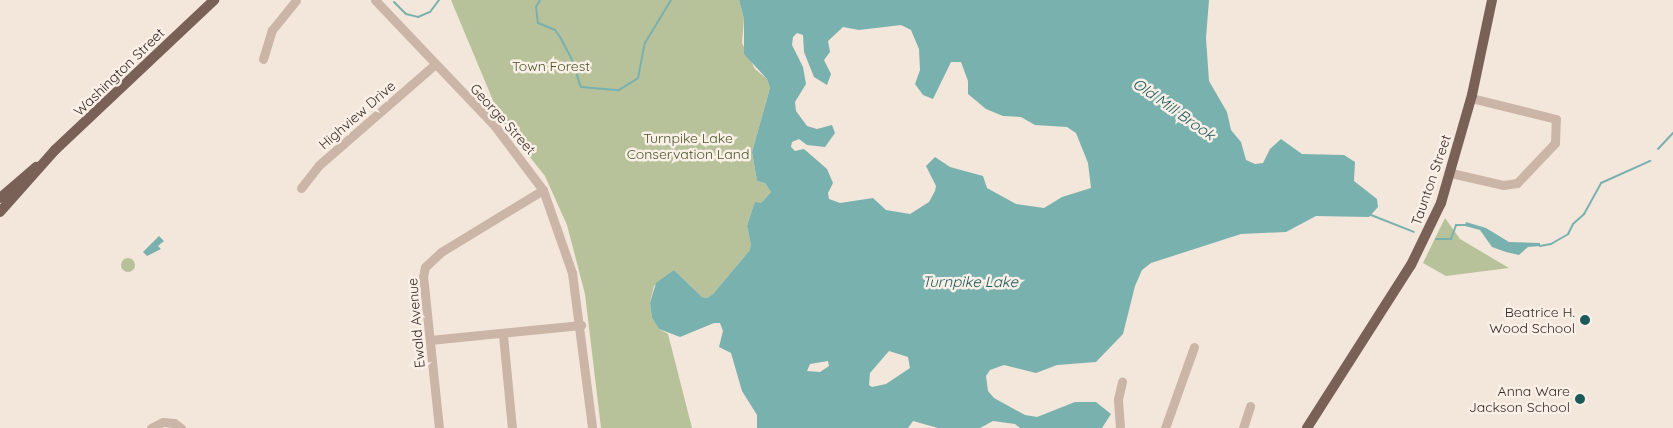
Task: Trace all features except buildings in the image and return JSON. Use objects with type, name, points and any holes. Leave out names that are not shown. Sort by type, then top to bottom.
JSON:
[{"type":"main road","name":"Washington Street","points":[[0,198],[43,163],[214,0]]},
{"type":"main road","name":"Taunton Street","points":[[1307,428],[1411,265],[1427,236],[1451,173],[1471,98],[1492,0]]},
{"type":"main road","name":"Washington Street","points":[[0,212],[43,163]]},
{"type":"street","points":[[263,59],[272,30],[296,0]]},
{"type":"street","name":"George Street","points":[[375,0],[434,65],[504,137],[544,190],[565,246],[581,325],[592,428]]},
{"type":"street","name":"Highview Drive","points":[[302,188],[319,165],[434,65]]},
{"type":"street","points":[[1451,173],[1503,185],[1517,182],[1555,143],[1556,119],[1471,98]]},
{"type":"street","name":"Ewald Avenue","points":[[439,428],[423,277],[425,267],[441,252],[544,190]]},
{"type":"street","points":[[430,340],[503,335],[581,325]]},
{"type":"street","points":[[503,335],[512,428]]},
{"type":"street","points":[[1166,428],[1194,347]]},
{"type":"street","points":[[1119,423],[1122,381]]},
{"type":"street","points":[[1243,428],[1250,406]]},
{"type":"street","points":[[151,428],[163,422],[174,423],[181,428]]},
{"type":"green space","name":"Town Forest","points":[[451,0],[739,0],[744,19],[742,43],[755,69],[767,79],[770,88],[752,152],[757,181],[765,183],[771,192],[761,203],[755,203],[752,210],[747,226],[751,245],[749,251],[713,294],[707,298],[702,297],[674,270],[654,286],[650,303],[652,318],[659,329],[668,334],[692,428],[601,428],[585,294],[567,225],[545,176],[502,122]]},
{"type":"green space","points":[[1445,218],[1460,239],[1509,268],[1446,276],[1423,263]]},
{"type":"green space","points":[[125,258],[131,258],[135,265],[131,272],[125,272],[121,268],[121,262]]},
{"type":"water","name":"Turnpike Lake","points":[[739,0],[1209,0],[1206,38],[1209,81],[1227,112],[1231,130],[1241,142],[1246,160],[1255,164],[1263,163],[1270,149],[1281,139],[1302,154],[1344,155],[1355,162],[1354,181],[1377,199],[1378,207],[1369,217],[1316,216],[1286,232],[1241,234],[1151,263],[1142,270],[1135,286],[1123,334],[1096,362],[1057,365],[1036,373],[1004,365],[990,370],[986,376],[988,391],[994,398],[1025,415],[1037,417],[1075,402],[1096,402],[1111,414],[1102,428],[1020,428],[1015,424],[993,421],[980,428],[938,428],[913,421],[908,428],[757,428],[757,415],[742,391],[731,353],[719,347],[723,331],[720,323],[714,323],[680,337],[659,329],[652,318],[650,303],[656,283],[674,270],[702,297],[707,298],[713,294],[749,251],[751,245],[747,226],[752,210],[755,202],[761,203],[771,192],[765,183],[757,181],[752,152],[770,88],[767,79],[744,54],[744,19]],"holes":[[[901,25],[911,30],[919,49],[920,70],[915,84],[923,95],[933,99],[951,62],[961,62],[968,81],[968,94],[986,109],[1003,116],[1021,117],[1035,125],[1067,127],[1076,133],[1088,163],[1091,188],[1062,197],[1044,208],[1016,204],[987,188],[983,176],[950,167],[935,157],[926,166],[936,186],[935,191],[929,202],[910,214],[886,210],[873,198],[840,203],[829,199],[828,193],[833,183],[827,169],[804,149],[795,151],[791,147],[792,142],[799,139],[807,145],[825,147],[835,133],[832,125],[817,129],[807,126],[796,111],[795,102],[806,84],[803,67],[792,45],[793,37],[797,33],[803,35],[804,52],[814,77],[827,85],[831,74],[824,60],[830,52],[828,41],[843,27],[859,30]],[[889,351],[908,357],[910,368],[886,384],[872,387],[869,385],[870,373]],[[828,361],[829,366],[820,372],[807,371],[810,364]]]},
{"type":"water","points":[[1466,222],[1486,228],[1509,242],[1540,243],[1540,246],[1528,247],[1519,255],[1506,252],[1492,247],[1480,230],[1465,226]]},
{"type":"water","points":[[159,236],[164,241],[158,246],[161,249],[147,256],[143,252]]},
{"type":"waterway","name":"Old Mill Brook","points":[[394,2],[406,14],[418,17],[430,12],[439,0]]},
{"type":"waterway","name":"Old Mill Brook","points":[[540,0],[536,7],[538,23],[555,30],[560,37],[572,60],[581,87],[619,90],[638,78],[645,43],[671,0]]},
{"type":"waterway","name":"Old Mill Brook","points":[[1658,149],[1673,133]]},
{"type":"waterway","name":"Old Mill Brook","points":[[1540,246],[1551,244],[1568,234],[1573,224],[1584,214],[1601,183],[1650,161]]},
{"type":"waterway","name":"Old Mill Brook","points":[[1371,215],[1414,232]]},
{"type":"waterway","name":"Old Mill Brook","points":[[1436,239],[1451,239],[1456,225],[1467,225]]},
{"type":"place","name":"Beatrice H. Wood School","points":[[1585,320]]},
{"type":"place","name":"Anna Ware Jackson School","points":[[1580,399]]},
{"type":"park label","name":"Turnpike Lake Conservation Land","points":[[688,146]]}]
